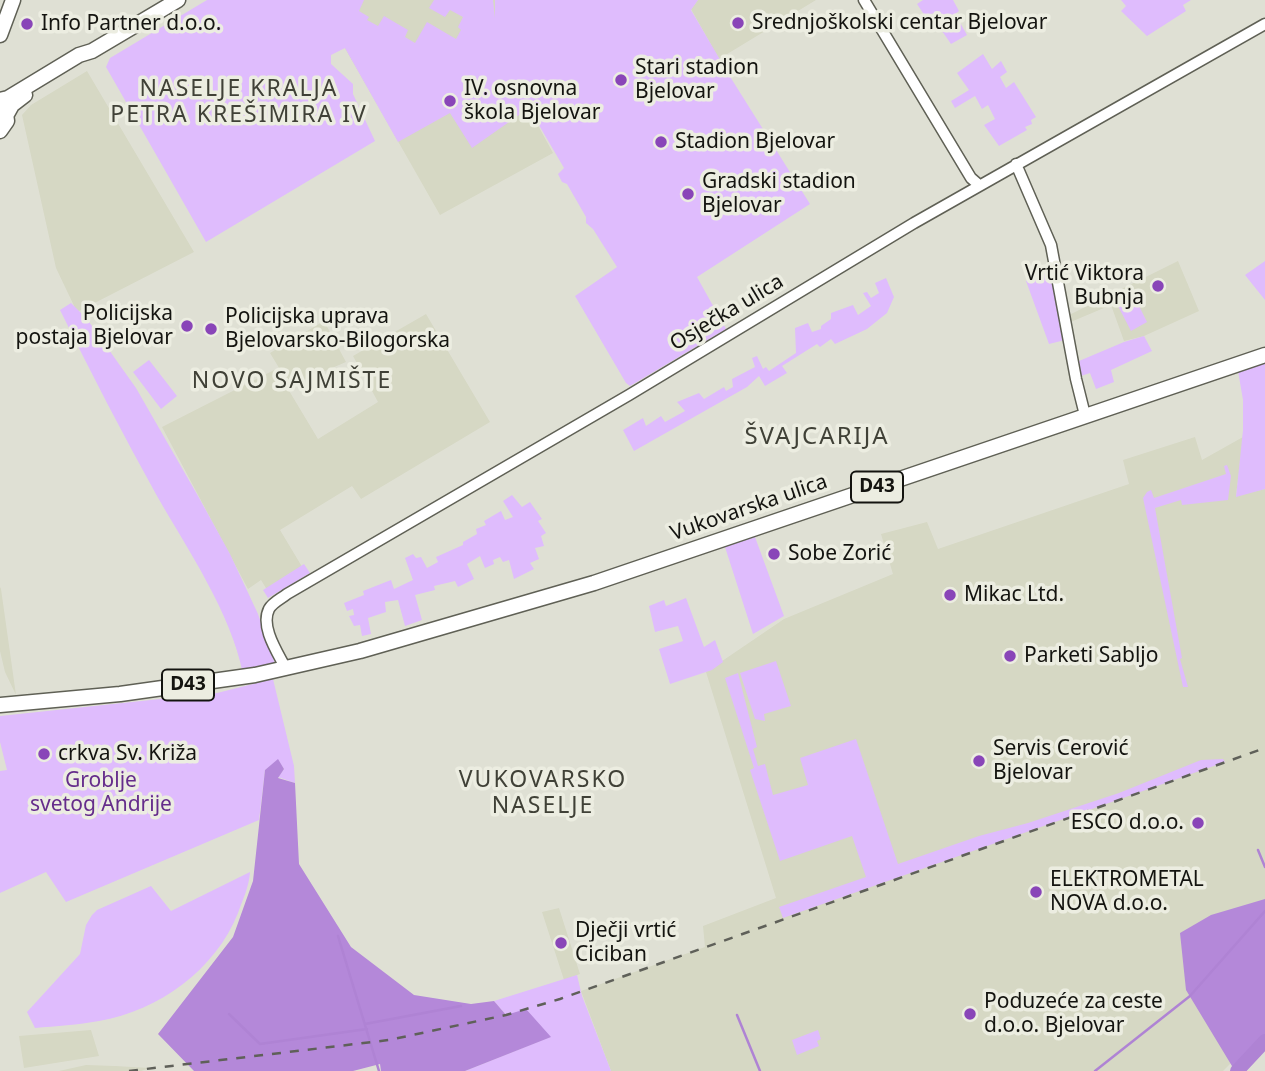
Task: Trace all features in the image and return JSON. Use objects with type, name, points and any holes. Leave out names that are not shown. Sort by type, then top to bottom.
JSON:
[{"type":"main road","points":[[0,35],[13,0]]},
{"type":"main road","points":[[0,131],[7,121],[2,105],[12,105],[85,60],[92,51],[178,0]]},
{"type":"main road","name":"Vukovarska ulica","points":[[283,670],[360,651],[594,583],[1265,355]]},
{"type":"main road","name":"D43","points":[[0,705],[120,694],[283,670]]},
{"type":"street","points":[[864,0],[971,178],[979,186]]},
{"type":"street","name":"Osječka ulica","points":[[283,670],[267,619],[268,611],[280,599],[1016,164],[1265,24]]},
{"type":"street","points":[[1016,164],[1051,245],[1085,415]]},
{"type":"shaded area","name":"IV. osnovna škola Bjelovar","points":[[304,0],[495,0],[495,28],[521,94],[553,153],[440,215],[342,43]]},
{"type":"shaded area","name":"Srednjoškolski centar Bjelovar","points":[[698,0],[816,0],[719,59],[691,9]]},
{"type":"shaded area","points":[[87,71],[194,252],[77,312],[56,268],[22,115],[31,105]]},
{"type":"shaded area","name":"Vrtić Viktora Bubnja","points":[[1178,261],[1199,311],[1144,336],[1124,341],[1111,305],[1066,324],[1065,317]]},
{"type":"shaded area","points":[[426,314],[490,422],[361,499],[352,486],[280,530],[304,570],[269,593],[261,580],[248,589],[162,427],[276,369],[318,439],[378,402],[353,356]]},
{"type":"shaded area","points":[[324,321],[346,362],[290,386],[270,353]]},
{"type":"shaded area","points":[[1195,437],[1202,460],[1243,437],[1236,496],[1265,489],[1265,1024],[1231,1063],[1223,1071],[611,1071],[581,991],[705,947],[703,926],[776,898],[706,672],[784,619],[893,574],[881,534],[927,522],[938,549],[1129,484],[1123,460]]},
{"type":"shaded area","points":[[0,587],[16,695],[5,672],[0,651]]},
{"type":"shaded area","points":[[278,759],[284,769],[278,778],[295,783],[299,864],[351,947],[414,995],[471,1004],[494,1001],[506,1015],[526,1009],[551,1037],[465,1071],[381,1071],[380,1064],[353,1071],[194,1071],[158,1034],[233,937],[253,881],[265,770]]},
{"type":"shaded area","points":[[1265,899],[1265,1041],[1235,1071],[1186,990],[1180,933],[1211,915]]},
{"type":"shaded area","name":"Dječji vrtić Ciciban","points":[[559,908],[580,974],[564,980],[542,912]]},
{"type":"shaded area","points":[[91,1030],[99,1056],[24,1068],[19,1036]]},
{"type":"shaded area","points":[[86,1065],[150,1068],[141,1071],[59,1071]]},
{"type":"green space","points":[[207,0],[364,0],[359,11],[369,17],[367,20],[378,26],[384,16],[408,30],[405,37],[415,43],[427,22],[456,39],[461,30],[458,27],[463,17],[450,10],[445,17],[429,8],[434,0],[493,0],[495,18],[495,0],[698,0],[691,10],[810,204],[697,277],[726,329],[630,386],[575,296],[617,267],[593,229],[586,223],[586,217],[567,184],[562,182],[558,174],[564,168],[529,108],[472,148],[450,113],[398,142],[345,48],[331,55],[331,64],[353,84],[353,94],[375,141],[206,242],[106,67],[110,58]]},
{"type":"green space","points":[[923,0],[953,0],[959,11],[955,14],[967,35],[951,44],[942,31],[945,27],[937,12],[925,16],[917,4]]},
{"type":"green space","points":[[1121,0],[1191,0],[1183,5],[1186,11],[1147,36],[1121,11],[1126,6]]},
{"type":"green space","points":[[983,54],[992,69],[1001,61],[1007,72],[1000,77],[1006,88],[1014,82],[1036,117],[1031,120],[1032,124],[1025,127],[1027,130],[999,146],[984,125],[995,119],[988,105],[982,109],[975,96],[955,108],[951,101],[969,90],[957,73]]},
{"type":"green space","points":[[1265,261],[1265,300],[1245,275]]},
{"type":"green space","points":[[1051,271],[1065,340],[1049,344],[1026,281]]},
{"type":"green space","points":[[886,278],[894,297],[887,313],[867,329],[835,344],[831,339],[820,347],[817,344],[782,366],[787,373],[765,386],[759,376],[747,387],[634,451],[623,430],[643,418],[646,426],[661,416],[665,422],[685,411],[677,402],[699,393],[704,399],[724,387],[726,391],[733,387],[732,379],[755,367],[752,358],[757,356],[763,369],[766,367],[769,371],[796,353],[795,328],[808,323],[812,332],[821,329],[821,326],[831,319],[831,313],[853,305],[858,315],[871,306],[863,293],[867,292],[871,298],[879,293],[875,283]]},
{"type":"green space","points":[[1133,294],[1147,322],[1131,331],[1116,302]]},
{"type":"green space","points":[[71,303],[87,319],[136,388],[198,496],[230,554],[258,614],[276,667],[243,674],[219,605],[132,450],[60,310]]},
{"type":"green space","points":[[1144,336],[1152,351],[1111,370],[1114,382],[1096,389],[1090,373],[1081,376],[1079,361]]},
{"type":"green space","points":[[149,360],[177,396],[161,409],[133,372]]},
{"type":"green space","points":[[1265,361],[1265,489],[1236,497],[1243,430],[1243,400],[1238,371]]},
{"type":"green space","points":[[1227,465],[1231,476],[1228,500],[1182,505],[1181,500],[1155,508],[1182,658],[1180,659],[1188,687],[1183,687],[1143,498],[1151,490],[1154,498],[1226,474],[1224,466]]},
{"type":"green space","points":[[512,495],[522,507],[530,502],[542,519],[538,521],[546,533],[541,536],[544,546],[535,548],[539,559],[530,563],[534,569],[514,579],[509,560],[503,562],[500,557],[485,568],[480,556],[467,564],[474,579],[458,587],[455,581],[434,586],[435,590],[415,595],[422,620],[405,626],[398,600],[385,602],[386,612],[368,618],[371,634],[362,636],[360,625],[354,626],[349,616],[354,615],[353,609],[347,611],[344,603],[364,595],[363,591],[391,580],[394,589],[413,580],[405,558],[413,554],[416,558],[421,557],[427,568],[438,562],[436,557],[463,545],[463,542],[477,534],[476,529],[486,525],[484,521],[501,511],[505,520],[513,517],[503,501]]},
{"type":"green space","points":[[755,537],[784,616],[753,634],[725,547]]},
{"type":"green space","points":[[304,564],[310,573],[268,598],[263,590]]},
{"type":"green space","points":[[686,598],[704,647],[715,640],[723,662],[712,670],[670,684],[659,649],[683,641],[678,626],[655,632],[649,606],[664,600],[666,606]]},
{"type":"green space","points":[[776,661],[791,706],[764,714],[765,721],[755,719],[740,673]]},
{"type":"green space","points":[[738,673],[757,747],[753,749],[758,766],[765,764],[773,795],[808,785],[800,758],[856,739],[898,864],[1119,793],[1201,760],[1223,759],[1225,762],[783,918],[779,907],[866,877],[852,836],[780,861],[750,770],[754,768],[725,678]]},
{"type":"green space","name":"Groblje svetog Andrije","points":[[273,679],[294,766],[295,783],[278,777],[284,769],[278,760],[265,770],[259,820],[66,902],[46,872],[0,893],[0,771],[7,770],[0,742],[0,716],[217,693]]},
{"type":"green space","points":[[250,872],[246,893],[228,933],[200,969],[183,984],[143,1008],[121,1016],[83,1024],[35,1028],[27,1012],[80,954],[86,925],[97,910],[151,886],[171,911]]},
{"type":"green space","points":[[577,975],[582,996],[611,1071],[465,1071],[550,1037],[506,1015],[494,1001]]},
{"type":"green space","points":[[818,1030],[821,1039],[817,1041],[819,1046],[797,1055],[792,1040]]},
{"type":"waterway","points":[[1258,850],[1265,867]]},
{"type":"waterway","points":[[1095,1071],[1190,996],[1265,911]]},
{"type":"waterway","points":[[338,936],[379,1071]]},
{"type":"waterway","points":[[365,1024],[461,1006]]},
{"type":"waterway","points":[[229,1014],[260,1044],[367,1029]]},
{"type":"waterway","points":[[737,1015],[760,1071]]},
{"type":"waterway","points":[[1237,1071],[1265,1041]]},
{"type":"railway","points":[[129,1071],[389,1040],[506,1015],[560,999],[1265,748]]},
{"type":"place","name":"Srednjoškolski centar Bjelovar","points":[[738,23]]},
{"type":"place","name":"Info Partner d.o.o.","points":[[27,24]]},
{"type":"place","name":"Stari stadion Bjelovar","points":[[621,80]]},
{"type":"place","name":"IV. osnovna škola Bjelovar","points":[[450,101]]},
{"type":"place","name":"Stadion Bjelovar","points":[[661,142]]},
{"type":"place","name":"Gradski stadion Bjelovar","points":[[688,194]]},
{"type":"place","name":"Vrtić Viktora Bubnja","points":[[1158,286]]},
{"type":"place","name":"Policijska postaja Bjelovar","points":[[187,326]]},
{"type":"place","name":"Policijska uprava Bjelovarsko-Bilogorska","points":[[211,329]]},
{"type":"place","name":"Sobe Zorić","points":[[774,554]]},
{"type":"place","name":"Mikac Ltd.","points":[[950,595]]},
{"type":"place","name":"Parketi Sabljo","points":[[1010,656]]},
{"type":"place","name":"crkva Sv. Križa","points":[[44,754]]},
{"type":"place","name":"Servis Cerović Bjelovar","points":[[979,761]]},
{"type":"place","name":"ESCO d.o.o.","points":[[1198,823]]},
{"type":"place","name":"ELEKTROMETAL NOVA d.o.o.","points":[[1036,892]]},
{"type":"place","name":"Dječji vrtić Ciciban","points":[[561,943]]},
{"type":"place","name":"Poduzeće za ceste d.o.o. Bjelovar","points":[[970,1014]]},
{"type":"district","name":"NASELJE KRALJA PETRA KREŠIMIRA IV","points":[[239,102]]},
{"type":"district","name":"NOVO SAJMIŠTE","points":[[292,381]]},
{"type":"district","name":"ŠVAJCARIJA","points":[[817,437]]},
{"type":"district","name":"VUKOVARSKO NASELJE","points":[[543,793]]}]
